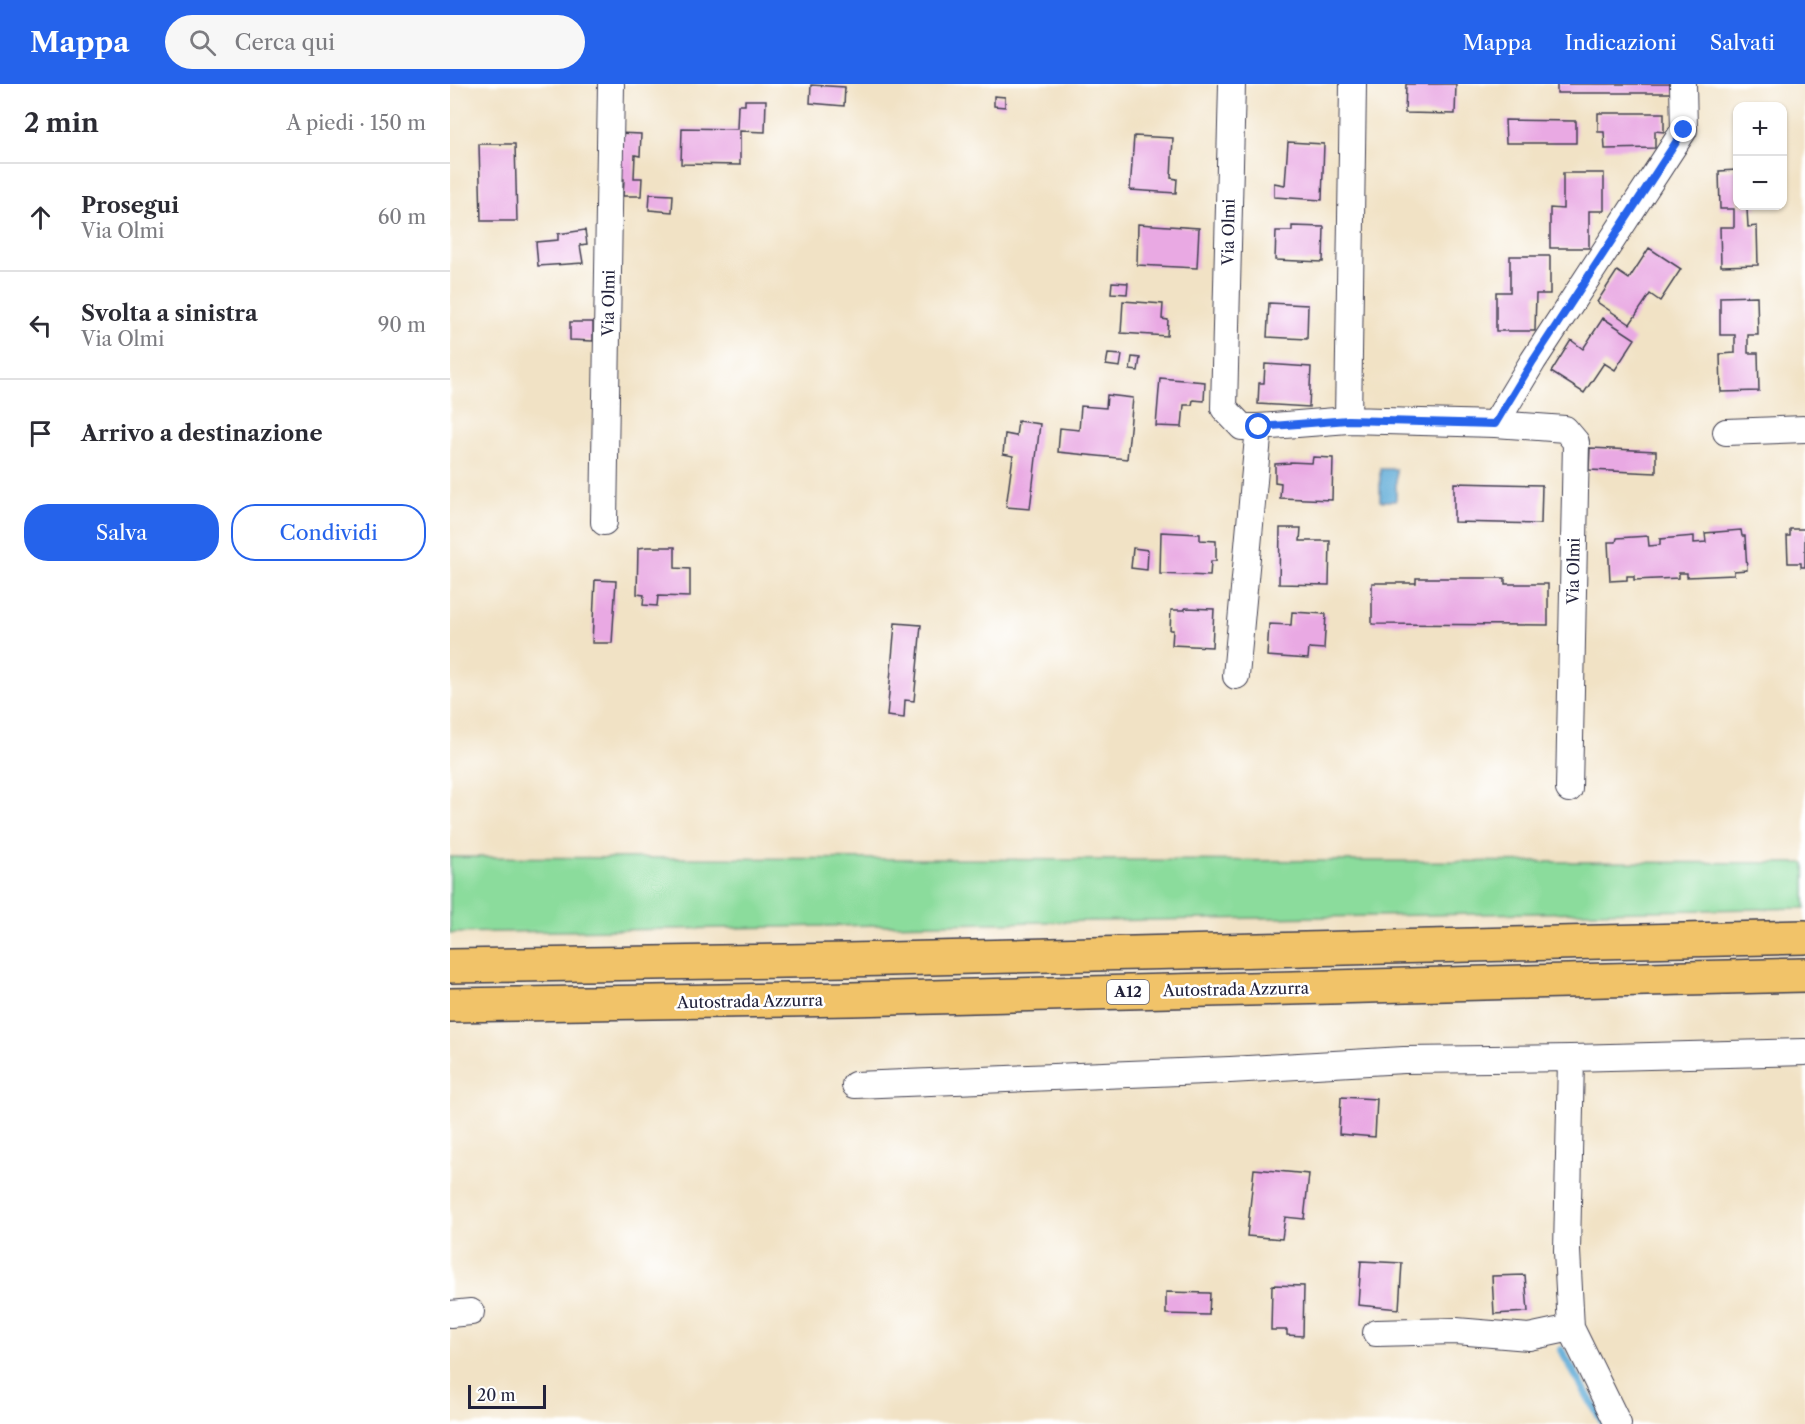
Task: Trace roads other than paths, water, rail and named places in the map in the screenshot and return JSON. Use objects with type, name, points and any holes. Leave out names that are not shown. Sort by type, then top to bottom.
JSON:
[{"type":"highway","points":[[450,966],[847,960],[1805,937]]},
{"type":"highway","name":"Autostrada Azzurra","points":[[450,1005],[852,999],[1805,975]]},
{"type":"street","name":"Via Olmi","points":[[604,522],[611,84]]},
{"type":"street","name":"Via Olmi","points":[[1232,84],[1224,408],[1242,427],[1348,420],[1495,424],[1564,429],[1576,442],[1569,789]]},
{"type":"street","points":[[1348,420],[1353,84]]},
{"type":"street","points":[[1495,424],[1533,361],[1684,130],[1683,84]]},
{"type":"street","points":[[1236,676],[1259,427]]},
{"type":"street","points":[[1726,432],[1805,429]]},
{"type":"street","points":[[855,1085],[1230,1070],[1404,1060],[1805,1052]]},
{"type":"street","points":[[1571,1058],[1567,1251],[1571,1328],[1618,1424]]},
{"type":"street","points":[[1376,1333],[1456,1331],[1529,1337],[1571,1328]]},
{"type":"water","points":[[1380,469],[1396,469],[1396,501],[1380,501]]},
{"type":"waterway","points":[[1561,1350],[1604,1424]]}]
